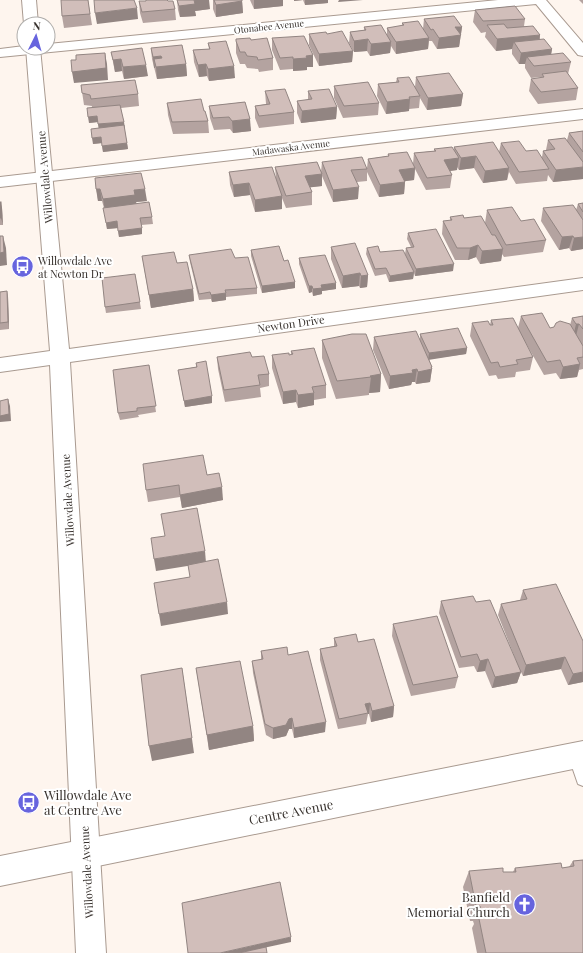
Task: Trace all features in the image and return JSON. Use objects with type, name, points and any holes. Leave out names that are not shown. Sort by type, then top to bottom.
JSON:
[{"type":"street","points":[[29,0],[30,16]]},
{"type":"street","points":[[538,0],[583,52]]},
{"type":"street","name":"Otonabee Avenue","points":[[56,47],[538,0]]},
{"type":"street","name":"Otonabee Avenue","points":[[0,53],[16,51]]},
{"type":"street","name":"Willowdale Avenue","points":[[34,56],[46,177],[60,356],[91,953]]},
{"type":"street","name":"Madawaska Avenue","points":[[0,182],[583,114]]},
{"type":"street","name":"Newton Drive","points":[[0,365],[583,284]]},
{"type":"street","name":"Centre Avenue","points":[[0,871],[86,853],[580,763]]},
{"type":"building","points":[[61,0],[88,0],[90,14],[62,16]]},
{"type":"building","points":[[94,0],[134,0],[137,8],[95,13]]},
{"type":"building","points":[[177,0],[194,0],[195,4],[179,6]]},
{"type":"building","points":[[214,0],[242,0],[242,1],[216,5]]},
{"type":"building","points":[[139,1],[173,1],[175,9],[142,12]]},
{"type":"building","points":[[515,6],[525,19],[483,21],[475,10]]},
{"type":"building","points":[[454,16],[462,27],[455,27],[461,35],[439,38],[433,29],[431,30],[424,19]]},
{"type":"building","points":[[418,21],[429,38],[396,42],[387,28],[404,25],[402,23]]},
{"type":"building","points":[[504,24],[507,28],[533,26],[540,35],[497,39],[487,25]]},
{"type":"building","points":[[381,25],[391,42],[371,44],[368,39],[354,41],[350,32],[366,30],[364,27]]},
{"type":"building","points":[[342,31],[353,51],[319,54],[309,34],[326,32],[327,34]]},
{"type":"building","points":[[304,36],[313,55],[306,56],[307,58],[280,58],[272,38]]},
{"type":"building","points":[[250,38],[251,40],[267,38],[273,58],[258,60],[257,57],[247,56],[245,52],[240,52],[236,39]]},
{"type":"building","points":[[544,39],[552,49],[521,53],[514,42]]},
{"type":"building","points":[[226,41],[234,66],[208,69],[206,64],[198,65],[193,50],[210,49],[208,43]]},
{"type":"building","points":[[182,45],[186,64],[156,67],[154,59],[162,58],[161,56],[153,57],[151,48]]},
{"type":"building","points":[[142,48],[146,65],[123,67],[121,59],[113,60],[111,52]]},
{"type":"building","points":[[105,53],[106,68],[72,72],[71,60],[76,60],[76,55]]},
{"type":"building","points":[[563,53],[571,62],[534,66],[527,57]]},
{"type":"building","points":[[566,71],[578,88],[541,92],[531,79],[544,77],[542,74]]},
{"type":"building","points":[[449,73],[463,94],[428,98],[416,77]]},
{"type":"building","points":[[409,77],[420,96],[387,102],[378,84],[399,82],[397,78]]},
{"type":"building","points":[[135,80],[138,94],[91,99],[90,95],[82,93],[81,85]]},
{"type":"building","points":[[368,82],[379,103],[344,106],[334,86]]},
{"type":"building","points":[[285,89],[294,112],[259,116],[255,106],[270,104],[265,91]]},
{"type":"building","points":[[329,89],[337,107],[302,111],[297,101],[312,99],[308,91]]},
{"type":"building","points":[[201,99],[208,121],[172,122],[167,103]]},
{"type":"building","points":[[245,102],[250,119],[232,121],[229,117],[213,118],[209,106]]},
{"type":"building","points":[[120,105],[124,122],[98,124],[97,116],[88,117],[87,108]]},
{"type":"building","points":[[124,125],[127,143],[102,146],[101,137],[92,138],[91,129]]},
{"type":"building","points":[[583,131],[583,152],[569,133]]},
{"type":"building","points":[[565,138],[583,162],[583,167],[556,170],[543,151],[555,149],[548,140]]},
{"type":"building","points":[[519,141],[526,151],[537,150],[549,169],[519,172],[501,143]]},
{"type":"building","points":[[493,142],[509,168],[485,171],[476,156],[461,158],[454,147]]},
{"type":"building","points":[[452,147],[459,158],[444,160],[452,175],[427,178],[414,153],[436,151],[434,149]]},
{"type":"building","points":[[407,152],[415,168],[399,170],[405,182],[380,185],[368,159],[389,156],[388,154]]},
{"type":"building","points":[[362,157],[367,169],[351,170],[359,187],[333,190],[322,162]]},
{"type":"building","points":[[317,162],[322,174],[305,176],[312,192],[286,196],[275,167]]},
{"type":"building","points":[[272,167],[282,196],[255,200],[249,183],[233,185],[229,172]]},
{"type":"building","points":[[141,173],[145,189],[134,190],[135,195],[103,199],[100,189],[96,189],[95,178]]},
{"type":"building","points":[[1,202],[1,218],[0,218]]},
{"type":"building","points":[[149,202],[152,217],[140,218],[142,228],[118,231],[117,221],[106,223],[103,208]]},
{"type":"building","points":[[583,203],[583,212],[578,204]]},
{"type":"building","points":[[573,205],[583,220],[583,237],[562,237],[543,208]]},
{"type":"building","points":[[512,207],[521,221],[534,219],[546,240],[506,245],[487,210]]},
{"type":"building","points":[[463,215],[464,218],[481,216],[492,235],[495,235],[503,249],[482,251],[478,245],[470,248],[457,248],[443,221],[452,220],[450,217]]},
{"type":"building","points":[[436,229],[454,264],[416,269],[406,248],[414,247],[408,233]]},
{"type":"building","points":[[0,236],[3,236],[4,252],[0,253]]},
{"type":"building","points":[[355,243],[368,275],[361,276],[360,273],[343,276],[331,247]]},
{"type":"building","points":[[279,246],[284,261],[288,260],[295,282],[262,286],[251,250]]},
{"type":"building","points":[[378,246],[380,252],[403,250],[414,272],[390,276],[386,268],[375,269],[367,248]]},
{"type":"building","points":[[231,249],[235,258],[248,257],[257,288],[225,290],[226,293],[211,295],[210,292],[199,294],[189,255]]},
{"type":"building","points":[[174,252],[177,263],[187,262],[193,289],[149,295],[142,256]]},
{"type":"building","points":[[325,255],[336,283],[321,285],[322,288],[313,289],[312,286],[309,286],[299,258]]},
{"type":"building","points":[[135,274],[140,302],[105,307],[102,278]]},
{"type":"building","points":[[7,291],[8,322],[0,323],[0,292]]},
{"type":"building","points":[[542,313],[550,328],[554,327],[556,323],[560,321],[570,324],[583,346],[583,357],[577,358],[580,364],[563,367],[560,360],[547,362],[521,316]]},
{"type":"building","points":[[583,316],[583,329],[579,324],[576,324],[572,318]]},
{"type":"building","points":[[513,318],[533,357],[516,360],[518,364],[500,367],[498,362],[491,363],[472,323],[488,321],[490,325],[493,325],[491,320]]},
{"type":"building","points":[[458,328],[467,348],[429,353],[420,334]]},
{"type":"building","points":[[416,331],[432,369],[418,372],[417,369],[412,370],[413,373],[390,376],[374,337]]},
{"type":"building","points":[[352,334],[366,334],[381,374],[370,376],[371,377],[337,381],[322,340]]},
{"type":"building","points":[[314,348],[326,385],[312,387],[314,393],[298,395],[296,390],[283,392],[272,355],[289,353],[289,355],[293,354],[291,351]]},
{"type":"building","points":[[250,352],[252,357],[264,356],[269,374],[258,375],[260,385],[224,390],[217,357]]},
{"type":"building","points":[[206,361],[212,396],[184,401],[178,370],[197,367],[196,363]]},
{"type":"building","points":[[149,365],[156,406],[137,408],[137,411],[118,413],[113,370]]},
{"type":"building","points":[[8,399],[9,414],[0,416],[0,401]]},
{"type":"building","points":[[203,455],[207,475],[219,473],[222,487],[180,495],[179,485],[146,490],[143,464]]},
{"type":"building","points":[[197,508],[205,551],[154,559],[151,538],[165,536],[161,514]]},
{"type":"building","points":[[218,559],[227,602],[159,614],[154,583],[190,577],[188,565]]},
{"type":"building","points":[[556,584],[583,641],[583,672],[573,674],[565,657],[526,665],[501,604],[527,599],[523,590]]},
{"type":"building","points":[[473,596],[476,602],[490,600],[521,672],[495,677],[488,659],[480,661],[477,654],[461,657],[441,601]]},
{"type":"building","points":[[437,616],[458,677],[413,685],[393,624]]},
{"type":"building","points":[[356,634],[358,642],[374,639],[394,706],[372,711],[370,703],[365,704],[368,713],[339,719],[320,649],[337,646],[334,638]]},
{"type":"building","points":[[287,647],[288,655],[308,651],[326,722],[294,728],[292,718],[289,719],[286,725],[273,728],[265,724],[252,661],[263,659],[261,651]]},
{"type":"building","points":[[240,661],[253,726],[207,735],[196,668]]},
{"type":"building","points":[[182,668],[192,738],[149,746],[141,675]]},
{"type":"building","name":"Banfield Memorial Church","points":[[583,860],[583,953],[486,953],[478,914],[481,913],[480,906],[476,906],[469,871],[503,868],[503,872],[516,872],[515,868],[561,863],[562,868],[574,866],[573,861]]},
{"type":"building","points":[[280,882],[291,937],[220,953],[188,953],[182,903]]},
{"type":"building","points":[[266,947],[267,953],[239,953]]},
{"type":"place","name":"Willowdale Ave at Newton Dr","points":[[22,267]]},
{"type":"place","name":"Willowdale Ave at Centre Ave","points":[[28,802]]},
{"type":"place","name":"Banfield Memorial Church","points":[[525,904]]}]
